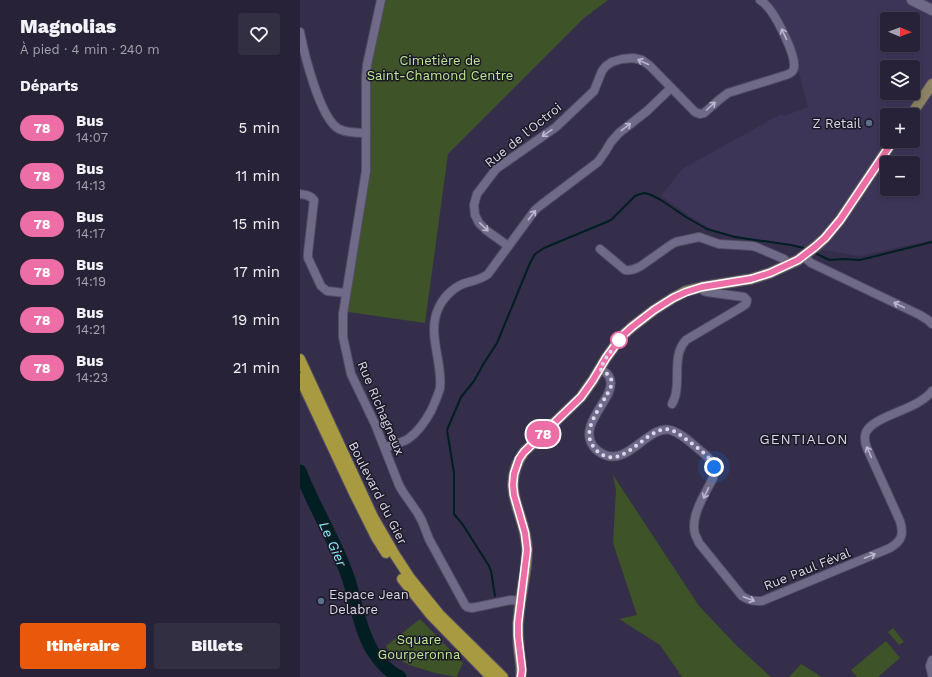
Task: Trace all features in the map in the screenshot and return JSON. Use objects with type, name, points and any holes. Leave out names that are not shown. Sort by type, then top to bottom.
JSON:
[{"type":"main road","points":[[916,108],[932,84]]},
{"type":"main road","points":[[522,677],[518,636],[527,550],[525,533],[514,495],[513,485],[514,474],[519,459],[524,452],[581,397],[610,351],[622,336],[632,327],[673,298],[686,292],[702,287],[751,279],[770,273],[805,255],[815,247],[825,238],[840,220],[888,148]]},
{"type":"main road","name":"Boulevard du Gier","points":[[300,359],[373,517],[395,555],[410,578],[439,614],[503,677]]},
{"type":"main road","name":"Boulevard du Gier","points":[[300,378],[356,498],[376,537],[403,580],[430,614],[491,677]]},
{"type":"street","name":"Rue de l'Octroi","points":[[508,246],[479,223],[475,215],[474,205],[477,194],[496,169],[556,127],[594,91],[602,71],[612,62],[633,58],[642,60],[650,66],[695,112],[700,114],[704,113],[728,93],[790,74],[794,67],[794,62],[790,47],[773,13],[760,0]]},
{"type":"street","points":[[912,0],[932,10]]},
{"type":"street","name":"Rue Richagneux","points":[[381,1],[367,65],[366,171],[343,314],[343,338],[355,384],[371,414],[403,492],[422,521],[429,539],[465,605],[472,608],[511,600],[521,601]]},
{"type":"street","points":[[300,32],[312,78],[324,110],[331,122],[346,132],[366,133]]},
{"type":"street","points":[[385,448],[407,440],[416,432],[426,420],[436,401],[440,390],[440,379],[434,325],[436,315],[443,299],[458,286],[484,277],[488,274],[535,210],[598,162],[611,142],[619,133],[671,88]]},
{"type":"street","points":[[300,194],[308,195],[314,200],[308,258],[321,286],[327,291],[346,293]]},
{"type":"street","points":[[600,248],[625,270],[630,271],[641,266],[676,242],[699,237],[720,244],[756,247],[784,259],[789,264]]},
{"type":"street","points":[[805,255],[811,263],[920,315],[932,324]]},
{"type":"street","points":[[672,404],[675,395],[678,355],[682,345],[686,340],[746,304],[747,300],[744,297],[707,292],[704,291],[702,287]]},
{"type":"street","name":"Rue Paul Féval","points":[[600,369],[607,373],[611,380],[610,388],[590,425],[590,442],[594,448],[606,456],[619,456],[663,429],[670,430],[680,435],[707,456],[712,462],[714,473],[696,514],[694,524],[695,534],[699,543],[742,596],[755,601],[762,601],[890,548],[896,544],[902,534],[902,528],[867,448],[865,441],[866,434],[869,429],[879,421],[919,402],[932,391]]},
{"type":"street","points":[[932,660],[930,666],[932,674]]},
{"type":"shaded area","points":[[764,0],[932,0],[932,240],[860,256],[717,233],[661,196],[682,169],[781,114],[784,116],[808,107],[795,57]]},
{"type":"green space","name":"Cimetière de Saint-Chamond Centre","points":[[385,0],[608,0],[584,18],[448,154],[425,323],[348,312],[369,167],[368,84]]},
{"type":"green space","points":[[613,475],[699,606],[737,646],[771,677],[682,677],[660,645],[619,619],[637,615],[613,543],[616,490]]},
{"type":"green space","name":"Square Gourperonna","points":[[420,619],[463,663],[457,677],[435,673],[409,665],[391,655],[386,646]]},
{"type":"green space","points":[[893,628],[904,642],[899,645],[888,632]]},
{"type":"green space","points":[[886,641],[900,658],[878,677],[857,677],[851,670]]},
{"type":"green space","points":[[801,664],[822,677],[789,677]]},
{"type":"waterway","points":[[495,596],[489,566],[463,525],[454,514],[454,473],[447,430],[461,397],[474,381],[497,343],[535,254],[544,248],[609,221],[635,196],[645,193],[661,200],[707,229],[735,237],[808,249]]},
{"type":"waterway","points":[[813,252],[830,260],[860,260],[932,242]]},
{"type":"waterway","name":"Le Gier","points":[[300,471],[343,563],[361,623],[372,650],[388,669],[400,677]]},
{"type":"bus line","name":"78","points":[[521,677],[522,670],[518,623],[527,550],[525,533],[516,506],[513,485],[514,474],[519,459],[524,452],[581,397],[622,336],[654,310],[686,292],[702,287],[751,279],[770,273],[798,260],[815,247],[825,238],[840,220],[888,148]]},
{"type":"place","name":"Z Retail","points":[[869,123]]},
{"type":"place","name":"Espace Jean Delabre","points":[[321,601]]},
{"type":"district","name":"GENTIALON","points":[[804,439]]},
{"type":"route","points":[[619,340],[600,369],[607,373],[611,380],[610,388],[590,425],[590,442],[594,448],[606,456],[619,456],[656,432],[663,429],[670,430],[680,435],[707,456],[714,467]]}]
